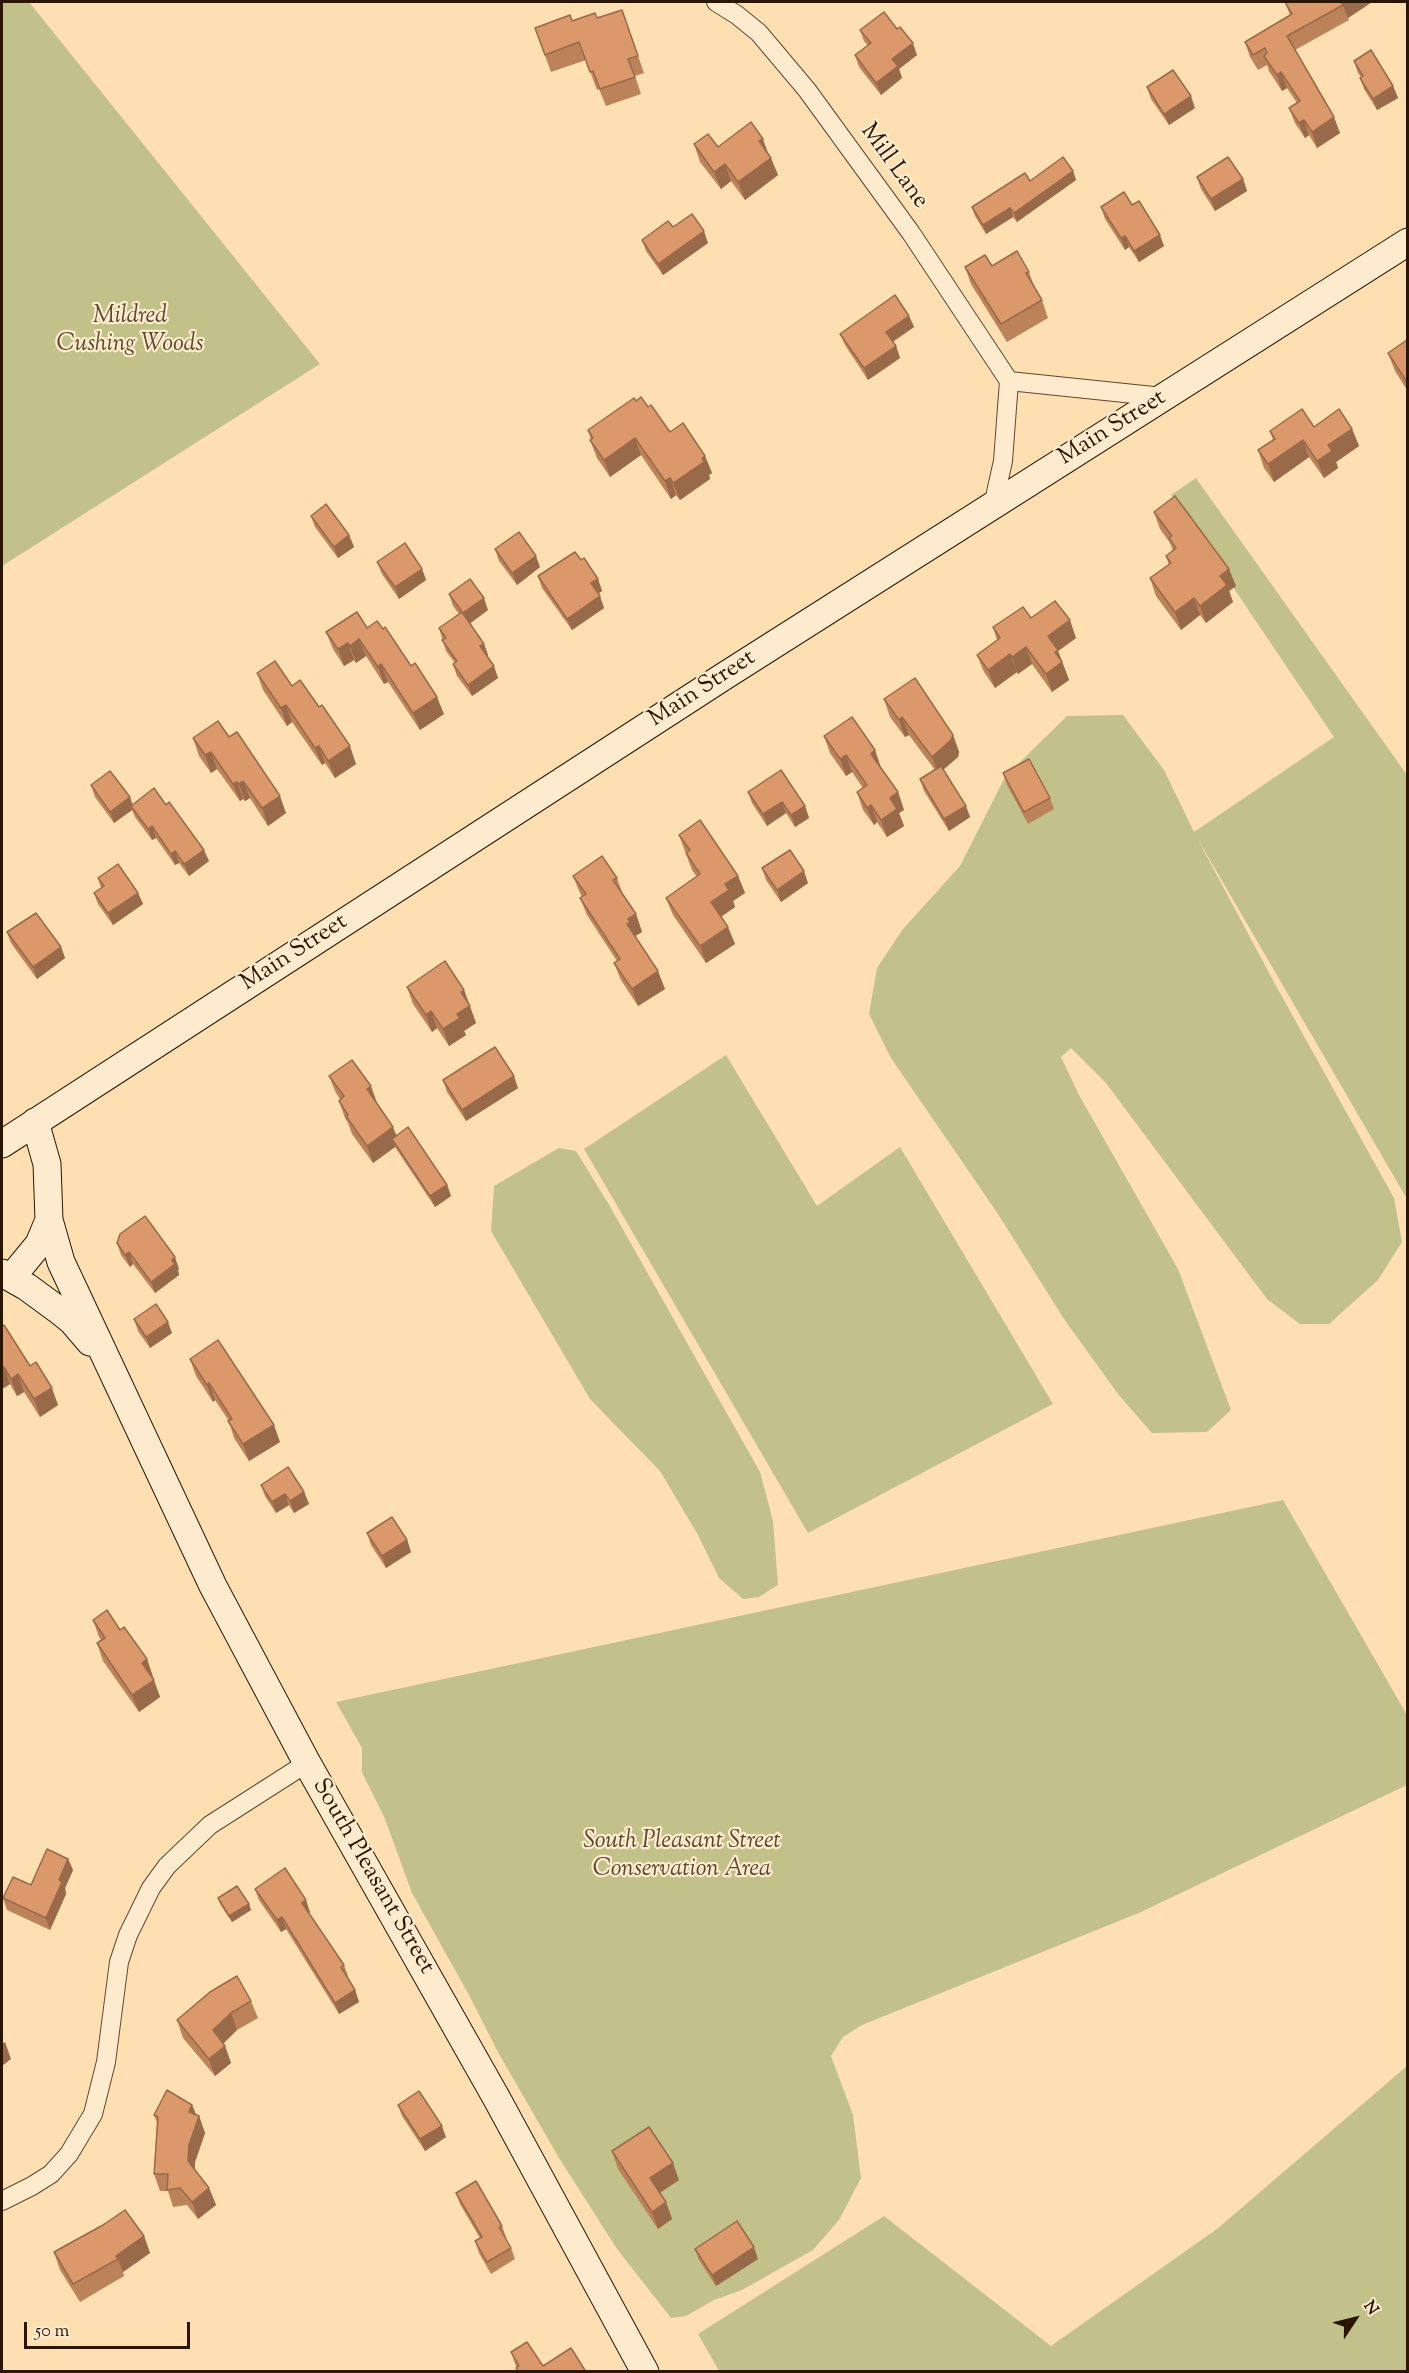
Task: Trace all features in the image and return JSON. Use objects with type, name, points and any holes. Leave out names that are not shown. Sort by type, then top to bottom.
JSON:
[{"type":"main road","name":"Main Street","points":[[2,1144],[717,681],[1407,242]]},
{"type":"main road","name":"South Pleasant Street","points":[[35,1122],[46,1164],[49,1220],[62,1262],[213,1586],[307,1763],[491,2089],[645,2372]]},
{"type":"main road","points":[[6,1276],[39,1244],[49,1220]]},
{"type":"main road","name":"South Pleasant Street","points":[[6,1276],[72,1322],[115,1375]]},
{"type":"street","name":"Mill Lane","points":[[716,2],[759,33],[807,90],[911,233],[1009,381]]},
{"type":"street","points":[[993,506],[1003,461],[1009,381],[1163,397]]},
{"type":"street","points":[[2,2201],[51,2174],[69,2154],[93,2114],[106,2062],[119,1962],[128,1935],[151,1888],[167,1866],[210,1825],[307,1763]]},
{"type":"green space","name":"Mildred Cushing Woods","points":[[2,2],[29,2],[320,364],[2,566]]},
{"type":"green space","points":[[1196,478],[1407,775],[1407,1199],[1196,836],[1394,1198],[1402,1242],[1378,1280],[1329,1324],[1300,1324],[1267,1299],[1106,1083],[1071,1048],[1061,1057],[1079,1095],[1178,1269],[1231,1410],[1207,1432],[1152,1433],[1118,1394],[1064,1319],[998,1214],[891,1058],[869,1014],[877,968],[903,929],[960,866],[1005,777],[1067,716],[1123,715],[1164,770],[1194,832],[1334,737],[1171,495]]},
{"type":"green space","points":[[726,1055],[817,1206],[900,1147],[1053,1404],[808,1533],[584,1149]]},
{"type":"green space","points":[[559,1148],[576,1151],[608,1203],[760,1472],[773,1521],[778,1585],[759,1597],[743,1599],[719,1578],[698,1535],[660,1471],[590,1399],[491,1231],[494,1186]]},
{"type":"green space","name":"South Pleasant Street Conservation Area","points":[[1283,1500],[1407,1715],[1407,1785],[1141,1912],[862,2025],[843,2037],[831,2056],[853,2115],[861,2178],[839,2220],[813,2250],[742,2290],[714,2300],[686,2316],[671,2318],[617,2249],[559,2158],[499,2054],[412,1893],[385,1819],[362,1772],[362,1748],[336,1702]]},
{"type":"green space","points":[[1407,2066],[1407,2371],[719,2371],[698,2334],[884,2216],[1051,2346],[1217,2229]]},
{"type":"building","points":[[1285,2],[1344,2],[1343,5],[1287,36],[1334,117],[1312,132],[1304,120],[1299,123],[1289,108],[1300,101],[1281,72],[1277,75],[1264,56],[1267,53],[1265,48],[1253,55],[1245,42],[1292,14]]},
{"type":"building","points":[[622,10],[638,56],[628,59],[635,77],[600,89],[593,71],[590,72],[579,42],[545,55],[535,28],[570,15],[572,21],[595,13],[597,18]]},
{"type":"building","points":[[884,12],[897,29],[900,27],[913,43],[892,59],[898,66],[876,83],[855,55],[871,43],[860,30]]},
{"type":"building","points":[[1371,50],[1393,86],[1373,99],[1360,78],[1363,76],[1354,61]]},
{"type":"building","points":[[1173,70],[1191,96],[1164,114],[1147,87]]},
{"type":"building","points":[[751,122],[763,139],[759,141],[771,158],[738,182],[725,164],[714,172],[694,144],[708,134],[718,147]]},
{"type":"building","points":[[1063,157],[1073,171],[1014,213],[1010,208],[983,225],[972,207],[1025,173],[1030,181]]},
{"type":"building","points":[[1228,157],[1243,179],[1211,199],[1197,177]]},
{"type":"building","points":[[1124,192],[1132,205],[1139,201],[1160,235],[1134,251],[1125,236],[1121,238],[1101,207]]},
{"type":"building","points":[[692,214],[704,231],[658,264],[642,240],[668,221],[673,227]]},
{"type":"building","points":[[1017,251],[1029,272],[1026,273],[1042,300],[1001,324],[965,267],[985,255],[992,266]]},
{"type":"building","points":[[895,295],[909,316],[886,332],[896,346],[864,368],[840,334]]},
{"type":"building","points":[[1407,340],[1407,382],[1388,353]]},
{"type":"building","points":[[641,397],[648,407],[651,405],[670,432],[683,423],[705,456],[702,458],[704,462],[673,483],[670,478],[665,481],[635,438],[604,460],[590,440],[593,438],[588,430],[634,398],[636,401]]},
{"type":"building","points":[[1302,409],[1314,427],[1339,409],[1352,429],[1328,445],[1332,451],[1317,461],[1303,440],[1268,464],[1258,450],[1275,439],[1270,431]]},
{"type":"building","points":[[1175,496],[1229,569],[1220,576],[1227,585],[1200,606],[1194,598],[1175,612],[1150,578],[1171,563],[1166,556],[1176,548],[1169,538],[1172,536],[1154,512]]},
{"type":"building","points":[[326,504],[349,535],[334,547],[311,516]]},
{"type":"building","points":[[519,532],[536,556],[512,573],[495,549]]},
{"type":"building","points":[[405,543],[422,569],[395,587],[377,562]]},
{"type":"building","points":[[575,552],[581,560],[584,558],[598,579],[591,583],[600,596],[567,619],[538,576]]},
{"type":"building","points":[[470,579],[484,598],[463,613],[449,594]]},
{"type":"building","points":[[1055,601],[1070,620],[1048,636],[1058,650],[1055,652],[1062,662],[1046,674],[1026,647],[1012,657],[1010,654],[988,670],[977,655],[1000,638],[993,627],[1023,607],[1031,618]]},
{"type":"building","points":[[357,612],[367,628],[377,621],[383,629],[385,627],[411,666],[415,663],[437,697],[413,713],[381,664],[378,667],[359,639],[350,646],[348,643],[338,649],[326,632]]},
{"type":"building","points":[[462,612],[484,644],[480,646],[494,666],[468,685],[453,664],[457,661],[442,640],[446,638],[439,628]]},
{"type":"building","points":[[275,661],[292,686],[300,680],[319,707],[322,705],[350,746],[328,761],[319,746],[315,748],[286,705],[281,708],[257,673]]},
{"type":"building","points":[[915,678],[953,735],[951,740],[932,757],[902,717],[899,720],[884,699]]},
{"type":"building","points":[[852,717],[875,750],[871,754],[898,792],[890,798],[897,809],[881,820],[871,805],[867,808],[857,792],[867,785],[846,755],[840,759],[824,736]]},
{"type":"building","points":[[218,721],[229,737],[237,732],[280,796],[262,808],[243,781],[233,784],[211,752],[205,755],[193,738]]},
{"type":"building","points":[[1029,759],[1050,798],[1024,812],[1003,773]]},
{"type":"building","points":[[941,766],[966,806],[944,819],[920,779]]},
{"type":"building","points":[[781,770],[805,806],[791,815],[782,802],[763,814],[748,792]]},
{"type":"building","points":[[110,771],[130,797],[110,812],[91,785]]},
{"type":"building","points":[[154,788],[166,805],[169,802],[204,850],[184,864],[175,851],[171,854],[152,826],[148,829],[131,806]]},
{"type":"building","points":[[700,820],[738,876],[725,884],[729,890],[711,902],[728,927],[700,946],[666,898],[700,874],[686,853],[690,850],[679,835]]},
{"type":"building","points":[[790,850],[804,871],[777,890],[762,868]]},
{"type":"building","points":[[602,856],[617,878],[613,880],[636,914],[628,919],[630,922],[627,924],[658,971],[632,989],[614,963],[620,959],[580,898],[586,894],[573,876]]},
{"type":"building","points":[[118,864],[138,893],[108,913],[94,893],[104,886],[98,878]]},
{"type":"building","points":[[36,913],[61,947],[33,967],[7,932]]},
{"type":"building","points":[[445,961],[464,990],[461,992],[470,1006],[457,1014],[460,1018],[443,1029],[431,1011],[426,1015],[407,987]]},
{"type":"building","points":[[495,1047],[514,1076],[462,1110],[443,1080]]},
{"type":"building","points":[[352,1060],[371,1086],[367,1089],[393,1127],[367,1146],[346,1116],[348,1115],[339,1101],[344,1096],[329,1076]]},
{"type":"building","points":[[408,1127],[447,1185],[430,1196],[392,1139]]},
{"type":"building","points":[[145,1216],[175,1257],[172,1260],[175,1264],[151,1282],[129,1252],[125,1255],[117,1243],[120,1234]]},
{"type":"building","points":[[156,1304],[168,1322],[146,1337],[134,1319]]},
{"type":"building","points":[[4,1325],[30,1366],[36,1362],[52,1388],[34,1399],[18,1374],[11,1379],[4,1367],[2,1368],[2,1327]]},
{"type":"building","points":[[218,1340],[274,1425],[243,1444],[228,1421],[232,1419],[209,1383],[207,1385],[190,1359]]},
{"type":"building","points":[[288,1467],[304,1492],[290,1501],[285,1494],[272,1502],[261,1485]]},
{"type":"building","points":[[392,1517],[407,1540],[382,1556],[367,1533]]},
{"type":"building","points":[[107,1610],[120,1630],[124,1627],[147,1659],[142,1663],[154,1680],[132,1695],[97,1643],[105,1638],[93,1620]]},
{"type":"building","points":[[47,1849],[68,1859],[59,1880],[62,1882],[46,1918],[3,1898],[13,1877],[31,1885]]},
{"type":"building","points":[[285,1868],[306,1900],[302,1903],[344,1965],[341,1967],[355,1990],[335,2003],[282,1917],[277,1920],[255,1889]]},
{"type":"building","points":[[237,1886],[249,1904],[229,1916],[218,1898]]},
{"type":"building","points":[[237,1976],[251,2001],[231,2013],[213,2030],[225,2046],[209,2059],[177,2020],[210,1992]]},
{"type":"building","points":[[167,2090],[192,2105],[189,2112],[199,2116],[189,2145],[188,2161],[209,2188],[192,2202],[180,2188],[167,2190],[168,2174],[154,2174],[158,2117],[154,2115]]},
{"type":"building","points":[[419,2091],[442,2126],[420,2139],[398,2105]]},
{"type":"building","points":[[649,2127],[673,2163],[650,2178],[666,2202],[652,2212],[612,2151]]},
{"type":"building","points":[[476,2181],[502,2226],[499,2227],[511,2248],[487,2262],[475,2241],[482,2237],[456,2193]]},
{"type":"building","points":[[125,2210],[144,2236],[116,2256],[118,2259],[73,2284],[54,2252]]},
{"type":"building","points":[[737,2221],[754,2247],[712,2275],[695,2249]]},
{"type":"building","points":[[527,2342],[543,2366],[571,2348],[586,2372],[519,2372],[516,2368],[519,2366],[511,2352]]}]
